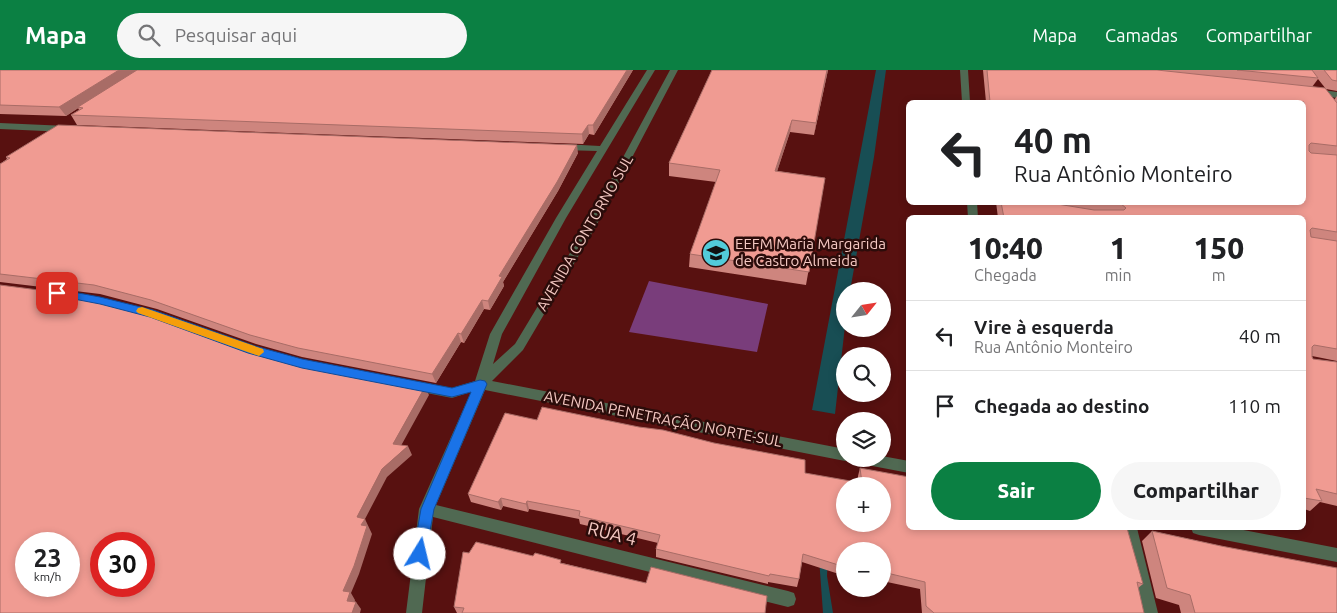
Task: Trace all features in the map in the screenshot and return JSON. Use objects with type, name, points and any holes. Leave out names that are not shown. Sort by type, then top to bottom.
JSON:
[{"type":"street","name":"AVENIDA CONTORNO SUL","points":[[414,613],[418,569],[428,509],[480,384],[496,334],[561,218],[651,70]]},
{"type":"street","name":"AVENIDA CONTORNO SUL","points":[[480,384],[519,347],[590,228],[674,70]]},
{"type":"street","points":[[964,70],[966,100]]},
{"type":"street","points":[[1315,83],[1332,106]]},
{"type":"street","points":[[1303,91],[1337,95]]},
{"type":"street","points":[[39,139],[70,119]]},
{"type":"street","points":[[0,126],[74,129]]},
{"type":"street","points":[[557,147],[604,149]]},
{"type":"street","points":[[176,322],[269,354]]},
{"type":"street","points":[[397,383],[452,393],[480,384]]},
{"type":"street","name":"AVENIDA PENETRAÇÃO NORTE-SUL","points":[[480,384],[836,452]]},
{"type":"street","points":[[891,464],[906,466]]},
{"type":"street","name":"RUA 4","points":[[428,509],[788,599]]},
{"type":"street","points":[[1129,530],[1150,613]]},
{"type":"street","points":[[1208,530],[1337,555]]},
{"type":"shaded area","points":[[649,281],[768,304],[757,352],[629,332]]},
{"type":"water","points":[[876,70],[886,70],[874,157],[852,282],[836,282]]},
{"type":"water","points":[[836,282],[836,338],[844,338],[843,347],[836,347],[835,414],[812,410]]},
{"type":"water","points":[[817,530],[828,547],[827,576],[833,613],[823,613]]},
{"type":"building","points":[[0,70],[119,70],[59,107],[0,105]]},
{"type":"building","points":[[137,70],[627,70],[593,125],[588,125],[582,134],[71,115],[83,108],[78,107]]},
{"type":"building","points":[[712,70],[827,70],[816,123],[792,120],[775,171],[825,178],[809,272],[690,254],[720,170],[669,163]]},
{"type":"building","points":[[987,70],[1157,70],[1325,88],[1337,103],[1337,146],[1311,143],[1309,151],[1311,153],[1337,155],[1337,232],[1312,228],[1310,230],[1311,237],[1337,241],[1337,349],[1314,345],[1312,347],[1312,357],[1313,359],[1337,362],[1337,494],[1316,489],[1322,501],[1306,498],[1306,215],[1003,215],[1002,205],[1063,205],[1094,210],[1124,210],[1126,208],[1122,205],[1306,205],[1306,100],[990,100]]},
{"type":"building","points":[[1237,70],[1312,70],[1318,78]]},
{"type":"building","points":[[1324,70],[1337,70],[1337,81],[1332,80]]},
{"type":"building","points":[[58,125],[577,145],[557,182],[499,276],[502,277],[488,301],[482,300],[461,334],[458,333],[432,374],[298,348],[250,335],[151,300],[94,285],[0,274],[0,164],[10,158],[6,157]]},
{"type":"building","points":[[0,285],[93,297],[143,310],[242,346],[297,362],[425,387],[393,444],[408,446],[382,469],[357,517],[365,519],[361,525],[367,526],[354,566],[343,591],[350,592],[347,601],[356,602],[352,613],[0,613]]},
{"type":"building","points":[[542,407],[805,460],[805,473],[836,478],[836,532],[891,532],[891,477],[861,477],[860,468],[906,476],[906,530],[1128,530],[1143,584],[1137,582],[1144,613],[934,613],[926,606],[925,582],[891,574],[891,542],[836,542],[836,564],[803,554],[799,579],[770,574],[769,576],[656,549],[660,535],[579,516],[580,511],[527,501],[526,504],[501,498],[498,502],[468,494],[505,413],[537,420]]},
{"type":"building","points":[[1152,531],[1337,568],[1337,613],[1195,613],[1190,595],[1167,588]]},
{"type":"building","points":[[476,542],[533,556],[535,553],[561,560],[560,563],[646,583],[651,567],[767,596],[765,613],[462,613],[464,608],[454,607],[463,552],[469,553]]},
{"type":"slow traffic","points":[[142,311],[259,352]]},
{"type":"place","name":"EEFM Maria Margarida de Castro Almeida","points":[[716,253]]},
{"type":"route","points":[[57,293],[100,300],[153,314],[252,350],[302,364],[452,393],[480,384],[428,509],[420,554]]}]
